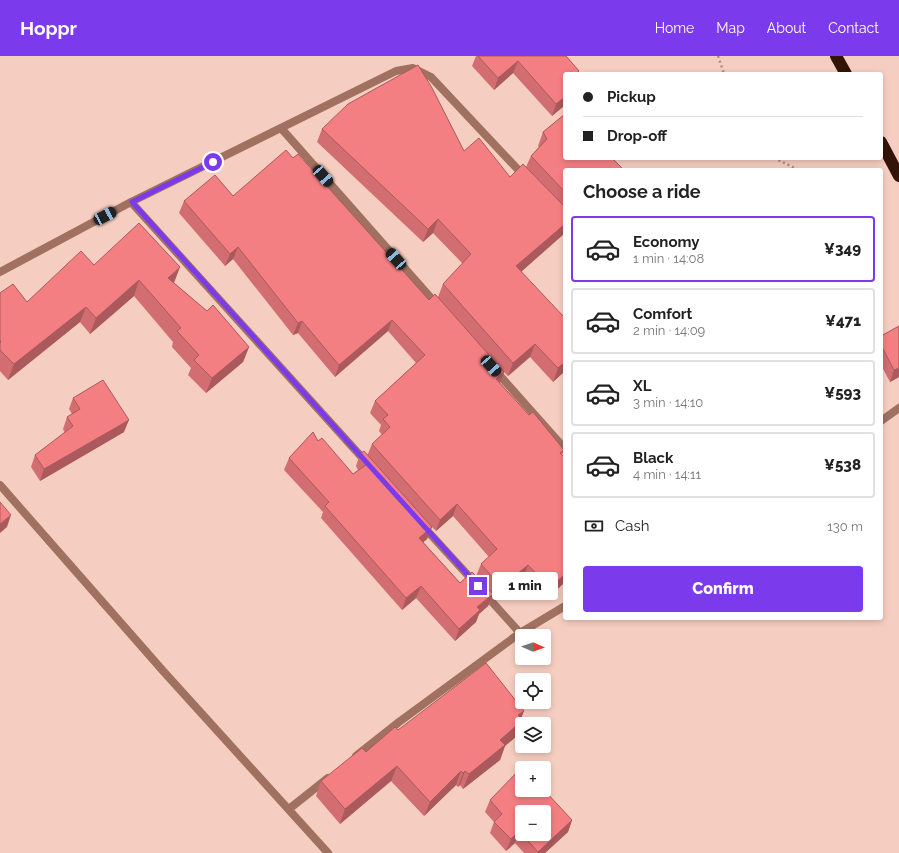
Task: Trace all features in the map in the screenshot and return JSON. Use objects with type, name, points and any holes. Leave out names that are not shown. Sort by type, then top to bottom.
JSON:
[{"type":"highway","points":[[836,56],[845,72]]},
{"type":"highway","points":[[883,146],[899,176]]},
{"type":"street","points":[[0,272],[132,202],[280,128],[396,71],[413,68],[431,77],[533,185]]},
{"type":"street","points":[[280,128],[444,312]]},
{"type":"street","points":[[132,202],[371,467]]},
{"type":"street","points":[[491,366],[563,447]]},
{"type":"street","points":[[883,420],[899,408]]},
{"type":"street","points":[[0,485],[159,667],[328,853]]},
{"type":"street","points":[[419,520],[516,629]]},
{"type":"street","points":[[527,629],[563,607]]},
{"type":"street","points":[[350,761],[399,722],[515,637]]},
{"type":"street","points":[[289,809],[332,775]]},
{"type":"path","points":[[718,56],[723,72]]},
{"type":"path","points":[[778,160],[795,168]]},
{"type":"building","points":[[478,56],[566,56],[579,71],[563,72],[563,99],[556,104],[518,61],[498,78]]},
{"type":"building","points":[[418,65],[432,88],[464,151],[479,138],[510,177],[523,164],[563,205],[563,226],[516,266],[563,316],[563,364],[558,368],[535,344],[513,363],[443,284],[471,254],[438,219],[428,229],[322,129],[348,104]]},
{"type":"building","points":[[563,116],[563,160],[614,160],[622,168],[563,168],[563,190],[531,156],[547,139],[543,132]]},
{"type":"building","points":[[286,150],[293,158],[298,154],[429,300],[435,294],[504,372],[496,379],[529,415],[533,412],[563,449],[560,453],[563,456],[563,576],[550,588],[528,565],[501,587],[481,564],[497,549],[457,504],[440,520],[372,444],[390,427],[383,419],[388,415],[375,401],[425,355],[392,320],[339,365],[302,321],[298,323],[238,247],[230,254],[184,201],[215,175],[233,196]]},
{"type":"building","points":[[139,223],[180,267],[168,278],[207,311],[213,305],[249,347],[212,378],[194,360],[199,355],[177,331],[181,328],[139,280],[96,318],[86,307],[14,364],[0,350],[0,293],[13,284],[27,302],[81,251],[94,265]]},
{"type":"building","points":[[899,326],[899,368],[894,370],[883,349],[883,335]]},
{"type":"building","points":[[103,380],[129,420],[44,469],[35,455],[73,426],[67,417],[80,409],[73,398]]},
{"type":"building","points":[[313,432],[318,441],[322,438],[353,474],[366,465],[360,454],[364,451],[432,527],[419,538],[460,583],[472,572],[493,594],[477,607],[480,610],[459,629],[421,586],[406,598],[325,506],[329,502],[289,458]]},
{"type":"building","points":[[0,502],[11,515],[0,524]]},
{"type":"building","points":[[486,663],[515,700],[515,709],[522,709],[524,711],[518,715],[520,717],[515,717],[515,727],[500,740],[505,745],[469,774],[465,771],[463,773],[461,771],[430,802],[397,766],[345,809],[321,781],[362,748],[366,752],[395,727],[398,730]]},
{"type":"building","points":[[515,774],[515,797],[551,797],[572,820],[551,840],[551,805],[515,805],[515,835],[511,839],[494,822],[502,814],[490,800]]},
{"type":"building","points":[[528,841],[550,841],[538,852]]},
{"type":"route","points":[[213,162],[132,202],[478,586]]}]
